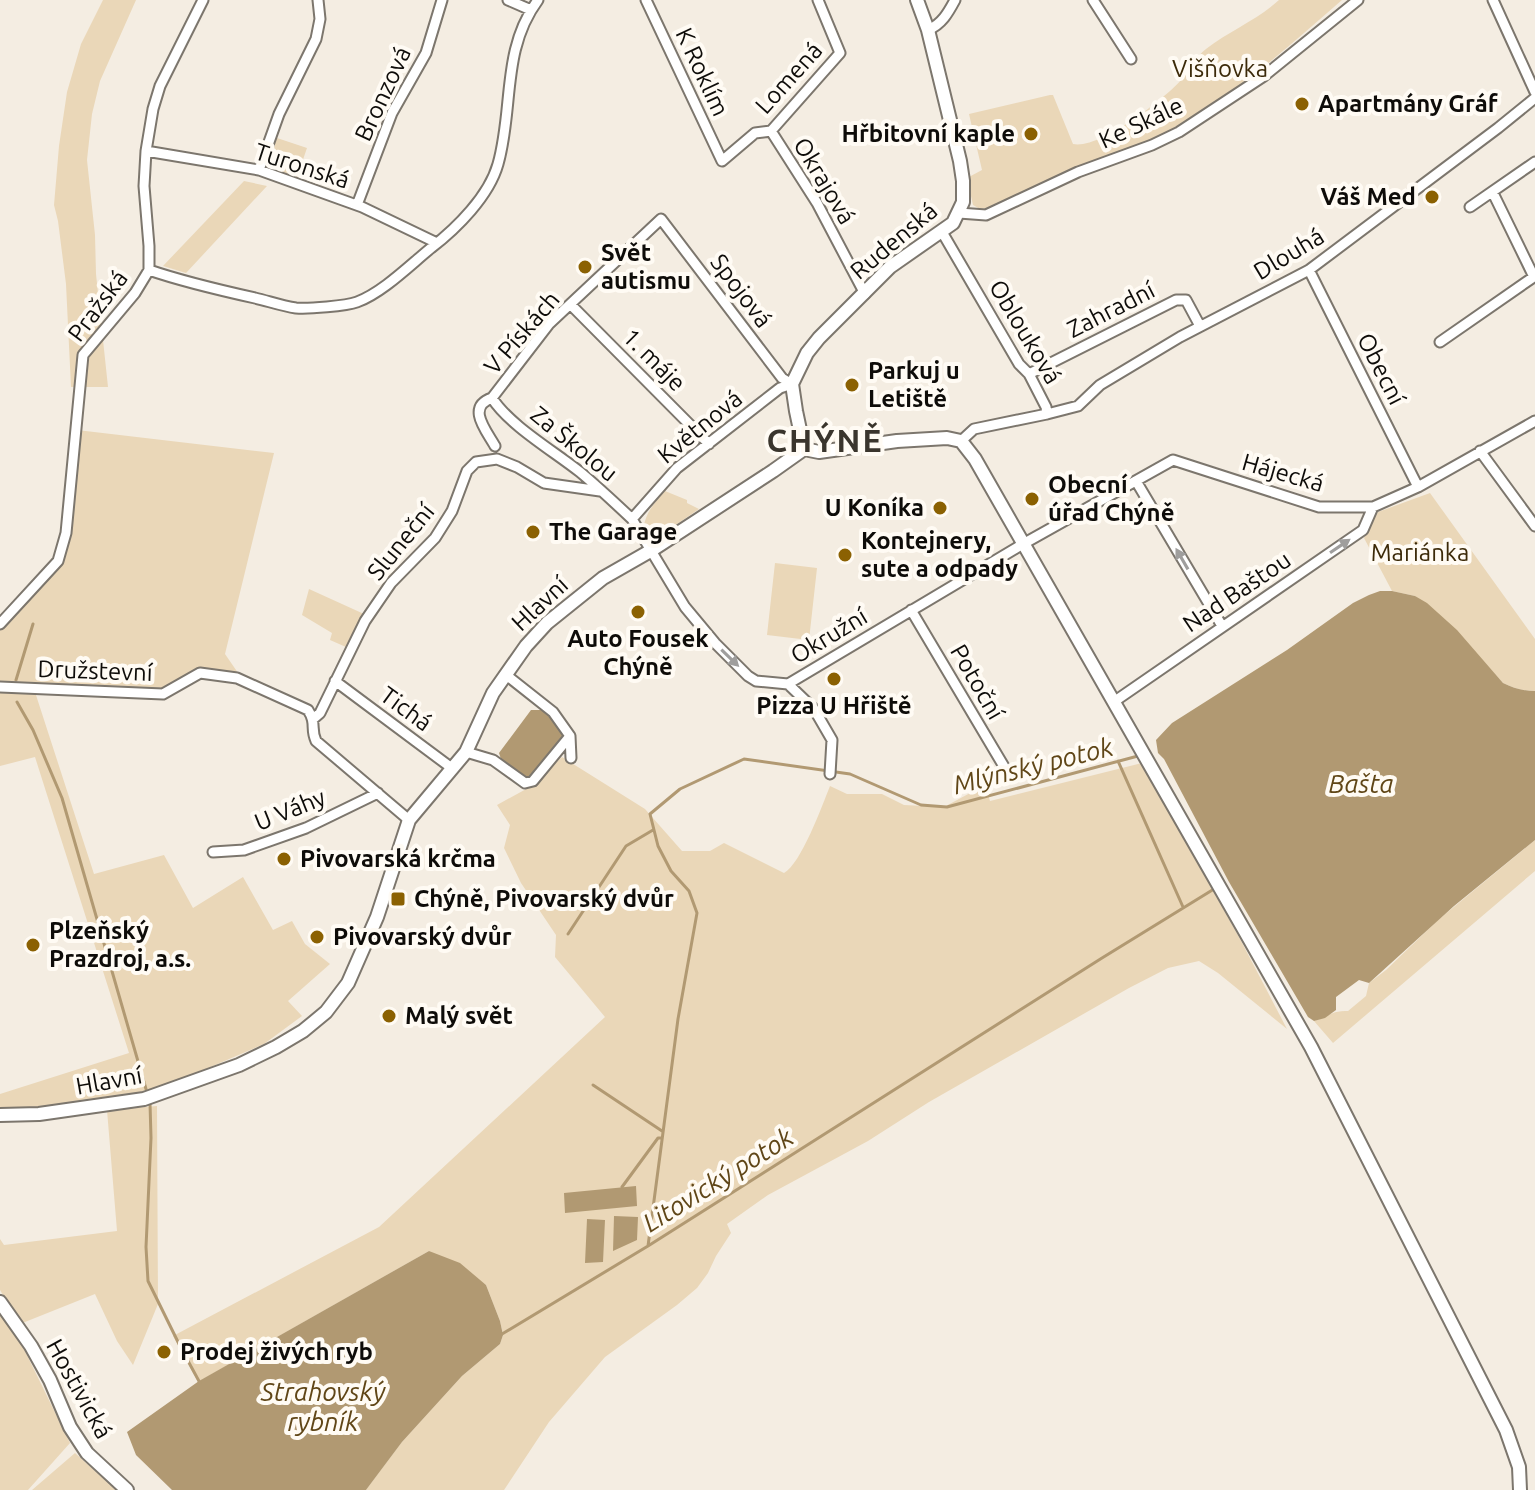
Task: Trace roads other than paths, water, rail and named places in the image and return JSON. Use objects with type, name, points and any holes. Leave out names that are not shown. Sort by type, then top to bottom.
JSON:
[{"type":"street","name":"Pražská","points":[[0,624],[58,561],[66,533],[83,355],[135,293],[149,270],[144,186],[153,109],[160,86],[203,0]]},
{"type":"street","points":[[259,170],[279,114],[316,39],[320,19],[318,0]]},
{"type":"street","name":"Bronzová","points":[[357,205],[392,113],[426,53],[442,0]]},
{"type":"street","points":[[508,0],[531,10]]},
{"type":"street","points":[[149,270],[190,284],[299,308],[357,302],[379,290],[437,243],[477,203],[497,168],[505,134],[515,45],[538,0]]},
{"type":"street","name":"K Roklím","points":[[646,0],[722,161]]},
{"type":"street","name":"Lomená","points":[[722,161],[755,133],[771,131],[840,53],[818,0]]},
{"type":"street","name":"Rudenská","points":[[792,384],[813,346],[898,261],[953,223],[963,202],[962,171],[928,30],[917,0]]},
{"type":"street","points":[[928,30],[943,20],[955,0]]},
{"type":"street","points":[[1093,0],[1131,59]]},
{"type":"street","name":"Ke Skále","points":[[959,213],[986,215],[1078,172],[1179,132],[1264,76],[1358,0]]},
{"type":"street","name":"Dlouhá","points":[[1047,414],[1078,406],[1100,385],[1200,326],[1309,270],[1452,163],[1535,95],[1493,0]]},
{"type":"street","name":"Okrajová","points":[[771,131],[817,203],[865,294]]},
{"type":"street","name":"Turonská","points":[[146,151],[259,170],[357,205],[437,243]]},
{"type":"street","points":[[1470,207],[1535,162]]},
{"type":"street","points":[[1440,342],[1534,276],[1493,193]]},
{"type":"street","name":"V Pískách","points":[[495,446],[478,412],[479,405],[492,398],[549,324],[661,219]]},
{"type":"street","name":"Spojová","points":[[661,219],[782,378],[792,384]]},
{"type":"street","name":"Oblouková","points":[[942,232],[1019,364],[1029,374],[1047,414],[974,429],[961,441]]},
{"type":"street","name":"Obecní","points":[[1309,270],[1418,487]]},
{"type":"street","name":"Zahradní","points":[[1029,374],[1176,300],[1186,300],[1200,326]]},
{"type":"street","name":"1. máje","points":[[571,305],[709,444]]},
{"type":"street","points":[[792,384],[804,449],[819,452],[897,441],[947,438],[961,441],[975,459],[1318,1061],[1506,1430],[1519,1467],[1520,1490]]},
{"type":"street","name":"Květnová","points":[[632,519],[677,468],[780,388],[792,384]]},
{"type":"street","name":"Za Školou","points":[[492,398],[529,434],[580,472],[632,519]]},
{"type":"street","name":"Hájecká","points":[[1023,544],[1173,460],[1319,507],[1373,507],[1418,487],[1535,421]]},
{"type":"street","name":"Hlavní","points":[[0,1115],[39,1114],[144,1099],[239,1065],[303,1031],[326,1012],[351,978],[377,917],[409,820],[466,752],[505,674],[526,646],[547,623],[603,578],[652,550],[804,449]]},
{"type":"street","points":[[1480,451],[1535,526]]},
{"type":"street","name":"Sluneční","points":[[313,719],[320,713],[365,621],[391,583],[435,538],[452,511],[467,471],[476,462],[497,459],[544,483],[600,491]]},
{"type":"street","points":[[1136,481],[1222,626]]},
{"type":"street","name":"Nad Baštou","points":[[1115,701],[1363,530],[1373,507]]},
{"type":"street","points":[[632,519],[652,550]]},
{"type":"street","name":"Okružní","points":[[652,550],[685,607],[748,676],[756,681],[788,684],[1023,544]]},
{"type":"street","name":"Potoční","points":[[911,610],[1009,775]]},
{"type":"street","name":"Družstevní","points":[[0,687],[163,694],[200,673],[237,678],[308,710],[313,719]]},
{"type":"street","points":[[505,674],[553,712],[570,736],[571,758]]},
{"type":"street","name":"Tichá","points":[[335,681],[453,769]]},
{"type":"street","points":[[788,684],[814,709],[832,740],[830,774]]},
{"type":"street","points":[[313,719],[312,733],[316,741],[409,820]]},
{"type":"street","points":[[466,752],[493,760],[525,783],[533,781],[570,736]]},
{"type":"street","name":"U Váhy","points":[[213,852],[244,850],[306,828],[378,793]]},
{"type":"street","name":"Hostivická","points":[[0,1302],[31,1346],[70,1427],[87,1453],[127,1490]]},
{"type":"water","name":"Bašta","points":[[1380,591],[1415,596],[1427,603],[1457,630],[1503,683],[1535,691],[1535,840],[1454,906],[1369,983],[1359,980],[1336,997],[1336,1010],[1314,1021],[1308,1017],[1229,882],[1158,753],[1156,740],[1172,723],[1287,650],[1353,603]]},
{"type":"water","points":[[531,710],[542,710],[559,725],[563,733],[561,740],[530,776],[522,777],[501,759],[499,753]]},
{"type":"water","points":[[636,1186],[637,1206],[565,1213],[564,1193]]},
{"type":"water","points":[[614,1216],[638,1217],[637,1240],[613,1251]]},
{"type":"water","points":[[587,1219],[605,1220],[603,1262],[585,1263]]},
{"type":"water","name":"Strahovský rybník","points":[[429,1251],[460,1263],[486,1285],[503,1335],[500,1344],[462,1376],[402,1442],[366,1490],[172,1490],[136,1455],[127,1432],[199,1381]]},
{"type":"waterway","points":[[16,680],[33,624]]},
{"type":"waterway","points":[[17,702],[33,730],[62,798],[146,1089]]},
{"type":"waterway","name":"Mlýnský potok","points":[[648,1246],[678,1019],[697,913],[689,891],[671,871],[658,846],[650,814],[680,789],[744,759],[850,774],[921,805],[947,807],[1138,756]]},
{"type":"waterway","points":[[1118,761],[1183,907]]},
{"type":"waterway","points":[[568,934],[626,846],[653,830]]},
{"type":"waterway","name":"Litovický potok","points":[[502,1334],[648,1246],[1214,889]]},
{"type":"waterway","points":[[593,1085],[662,1131]]},
{"type":"waterway","points":[[150,1103],[148,1281],[200,1383]]},
{"type":"waterway","points":[[622,1187],[661,1138]]},
{"type":"place","name":"Apartmány Gráf","points":[[1302,104]]},
{"type":"place","name":"Hřbitovní kaple","points":[[1031,134]]},
{"type":"place","name":"Váš Med","points":[[1432,197]]},
{"type":"place","name":"Svět autismu","points":[[585,267]]},
{"type":"place","name":"Parkuj u Letiště","points":[[852,385]]},
{"type":"place","name":"Obecní úřad Chýně","points":[[1032,499]]},
{"type":"place","name":"U Koníka","points":[[940,508]]},
{"type":"place","name":"The Garage","points":[[533,532]]},
{"type":"place","name":"Kontejnery, sute a odpady","points":[[845,555]]},
{"type":"place","name":"Auto Fousek Chýně","points":[[638,612]]},
{"type":"place","name":"Pizza U Hřiště","points":[[834,679]]},
{"type":"place","name":"Pivovarská krčma","points":[[284,859]]},
{"type":"place","name":"Chýně, Pivovarský dvůr","points":[[398,899]]},
{"type":"place","name":"Pivovarský dvůr","points":[[317,937]]},
{"type":"place","name":"Plzeňský Prazdroj, a.s.","points":[[33,945]]},
{"type":"place","name":"Malý svět","points":[[389,1016]]},
{"type":"place","name":"Prodej živých ryb","points":[[164,1352]]},
{"type":"district","name":"CHÝNĚ","points":[[825,441]]},
{"type":"park label","name":"Višňovka","points":[[1220,69]]},
{"type":"park label","name":"Mariánka","points":[[1420,553]]}]
